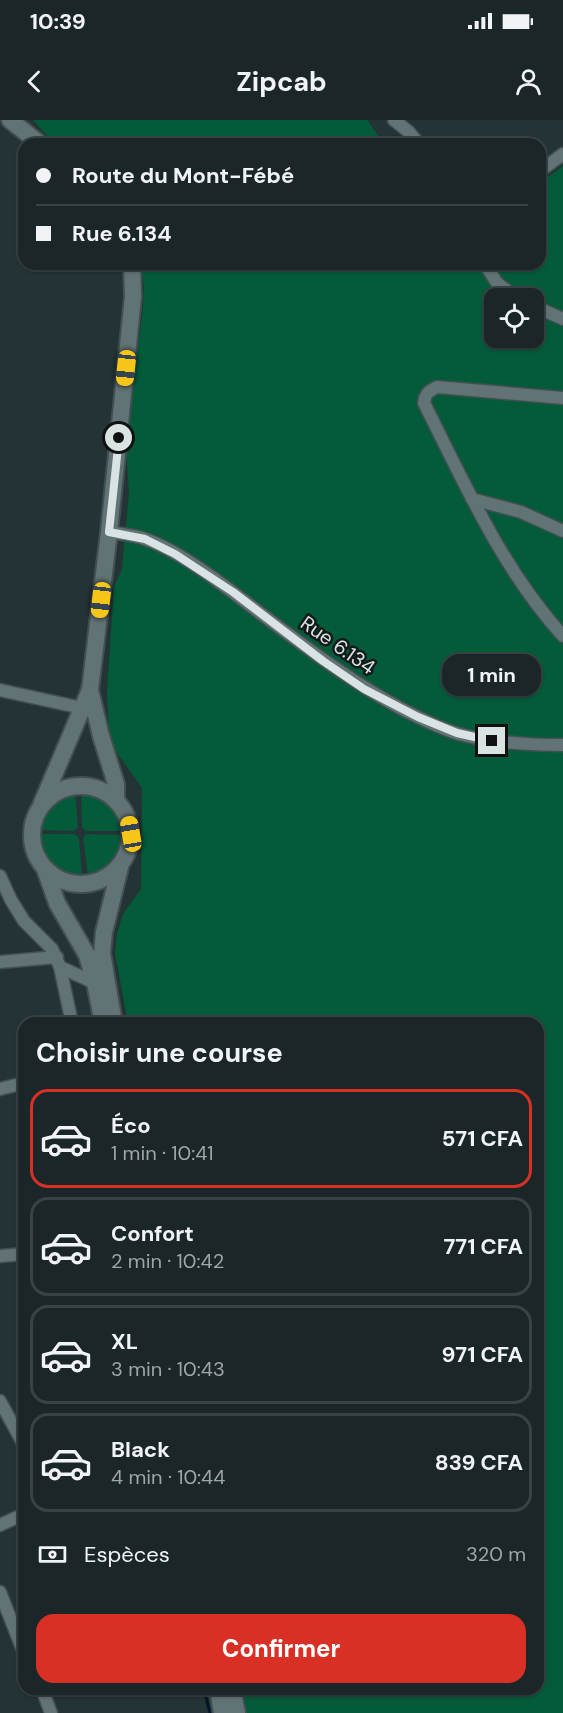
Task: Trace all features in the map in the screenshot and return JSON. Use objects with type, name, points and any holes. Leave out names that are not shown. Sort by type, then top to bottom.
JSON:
[{"type":"street","points":[[10,120],[32,138]]},
{"type":"street","points":[[394,120],[415,138]]},
{"type":"street","points":[[546,167],[563,154]]},
{"type":"street","points":[[120,867],[101,880],[86,884],[70,884],[56,878],[37,858],[33,845],[33,826],[90,690],[133,297],[132,270]]},
{"type":"street","points":[[489,270],[497,283],[504,288]]},
{"type":"street","points":[[544,310],[563,319]]},
{"type":"street","points":[[563,398],[437,387],[424,396],[424,403],[472,499],[513,572],[542,613],[563,636]]},
{"type":"street","points":[[472,499],[521,512],[563,531]]},
{"type":"street","name":"Rue 6.134","points":[[109,532],[145,539],[175,554],[233,592],[323,661],[364,689],[418,717],[457,733],[492,741],[563,745]]},
{"type":"street","points":[[0,690],[82,708]]},
{"type":"street","points":[[90,690],[114,777],[117,801],[129,820],[131,834],[128,851],[120,867],[104,932],[102,953],[113,1017]]},
{"type":"street","points":[[40,808],[50,797],[77,786],[98,789],[117,801]]},
{"type":"street","points":[[45,868],[57,903],[87,955],[102,1017]]},
{"type":"street","points":[[0,876],[24,921],[59,962],[95,983]]},
{"type":"street","points":[[0,962],[59,962]]},
{"type":"street","points":[[59,962],[71,1017]]},
{"type":"street","points":[[0,1089],[18,1084]]},
{"type":"street","points":[[0,1256],[18,1254]]},
{"type":"street","points":[[0,1401],[18,1433]]},
{"type":"street","points":[[0,1525],[18,1517]]},
{"type":"street","points":[[0,1592],[18,1638]]},
{"type":"street","points":[[44,1695],[51,1713]]},
{"type":"street","points":[[219,1695],[222,1713]]},
{"type":"street","points":[[233,1695],[237,1713]]},
{"type":"green space","points":[[33,120],[367,120],[380,138],[49,138]]},
{"type":"green space","points":[[563,166],[563,1713],[245,1713],[242,1695],[544,1695],[544,1017],[127,1017],[115,954],[117,933],[123,914],[141,889],[142,788],[115,750],[109,733],[107,691],[114,586],[122,569],[129,493],[125,435],[129,392],[136,365],[144,285],[141,270],[546,270],[546,179]]},
{"type":"green space","points":[[75,793],[78,827],[74,831],[40,830],[47,811],[62,798]]},
{"type":"green space","points":[[81,793],[96,796],[109,804],[118,816],[123,831],[86,831],[82,827]]},
{"type":"green space","points":[[40,834],[74,834],[79,838],[82,875],[66,872],[52,863],[43,850]]},
{"type":"green space","points":[[86,834],[123,835],[120,849],[113,861],[88,875],[83,838]]},
{"type":"waterway","points":[[206,1695],[210,1713]]},
{"type":"route","points":[[119,438],[109,532],[145,539],[175,554],[233,592],[323,661],[364,689],[418,717],[457,733],[492,741]]}]
